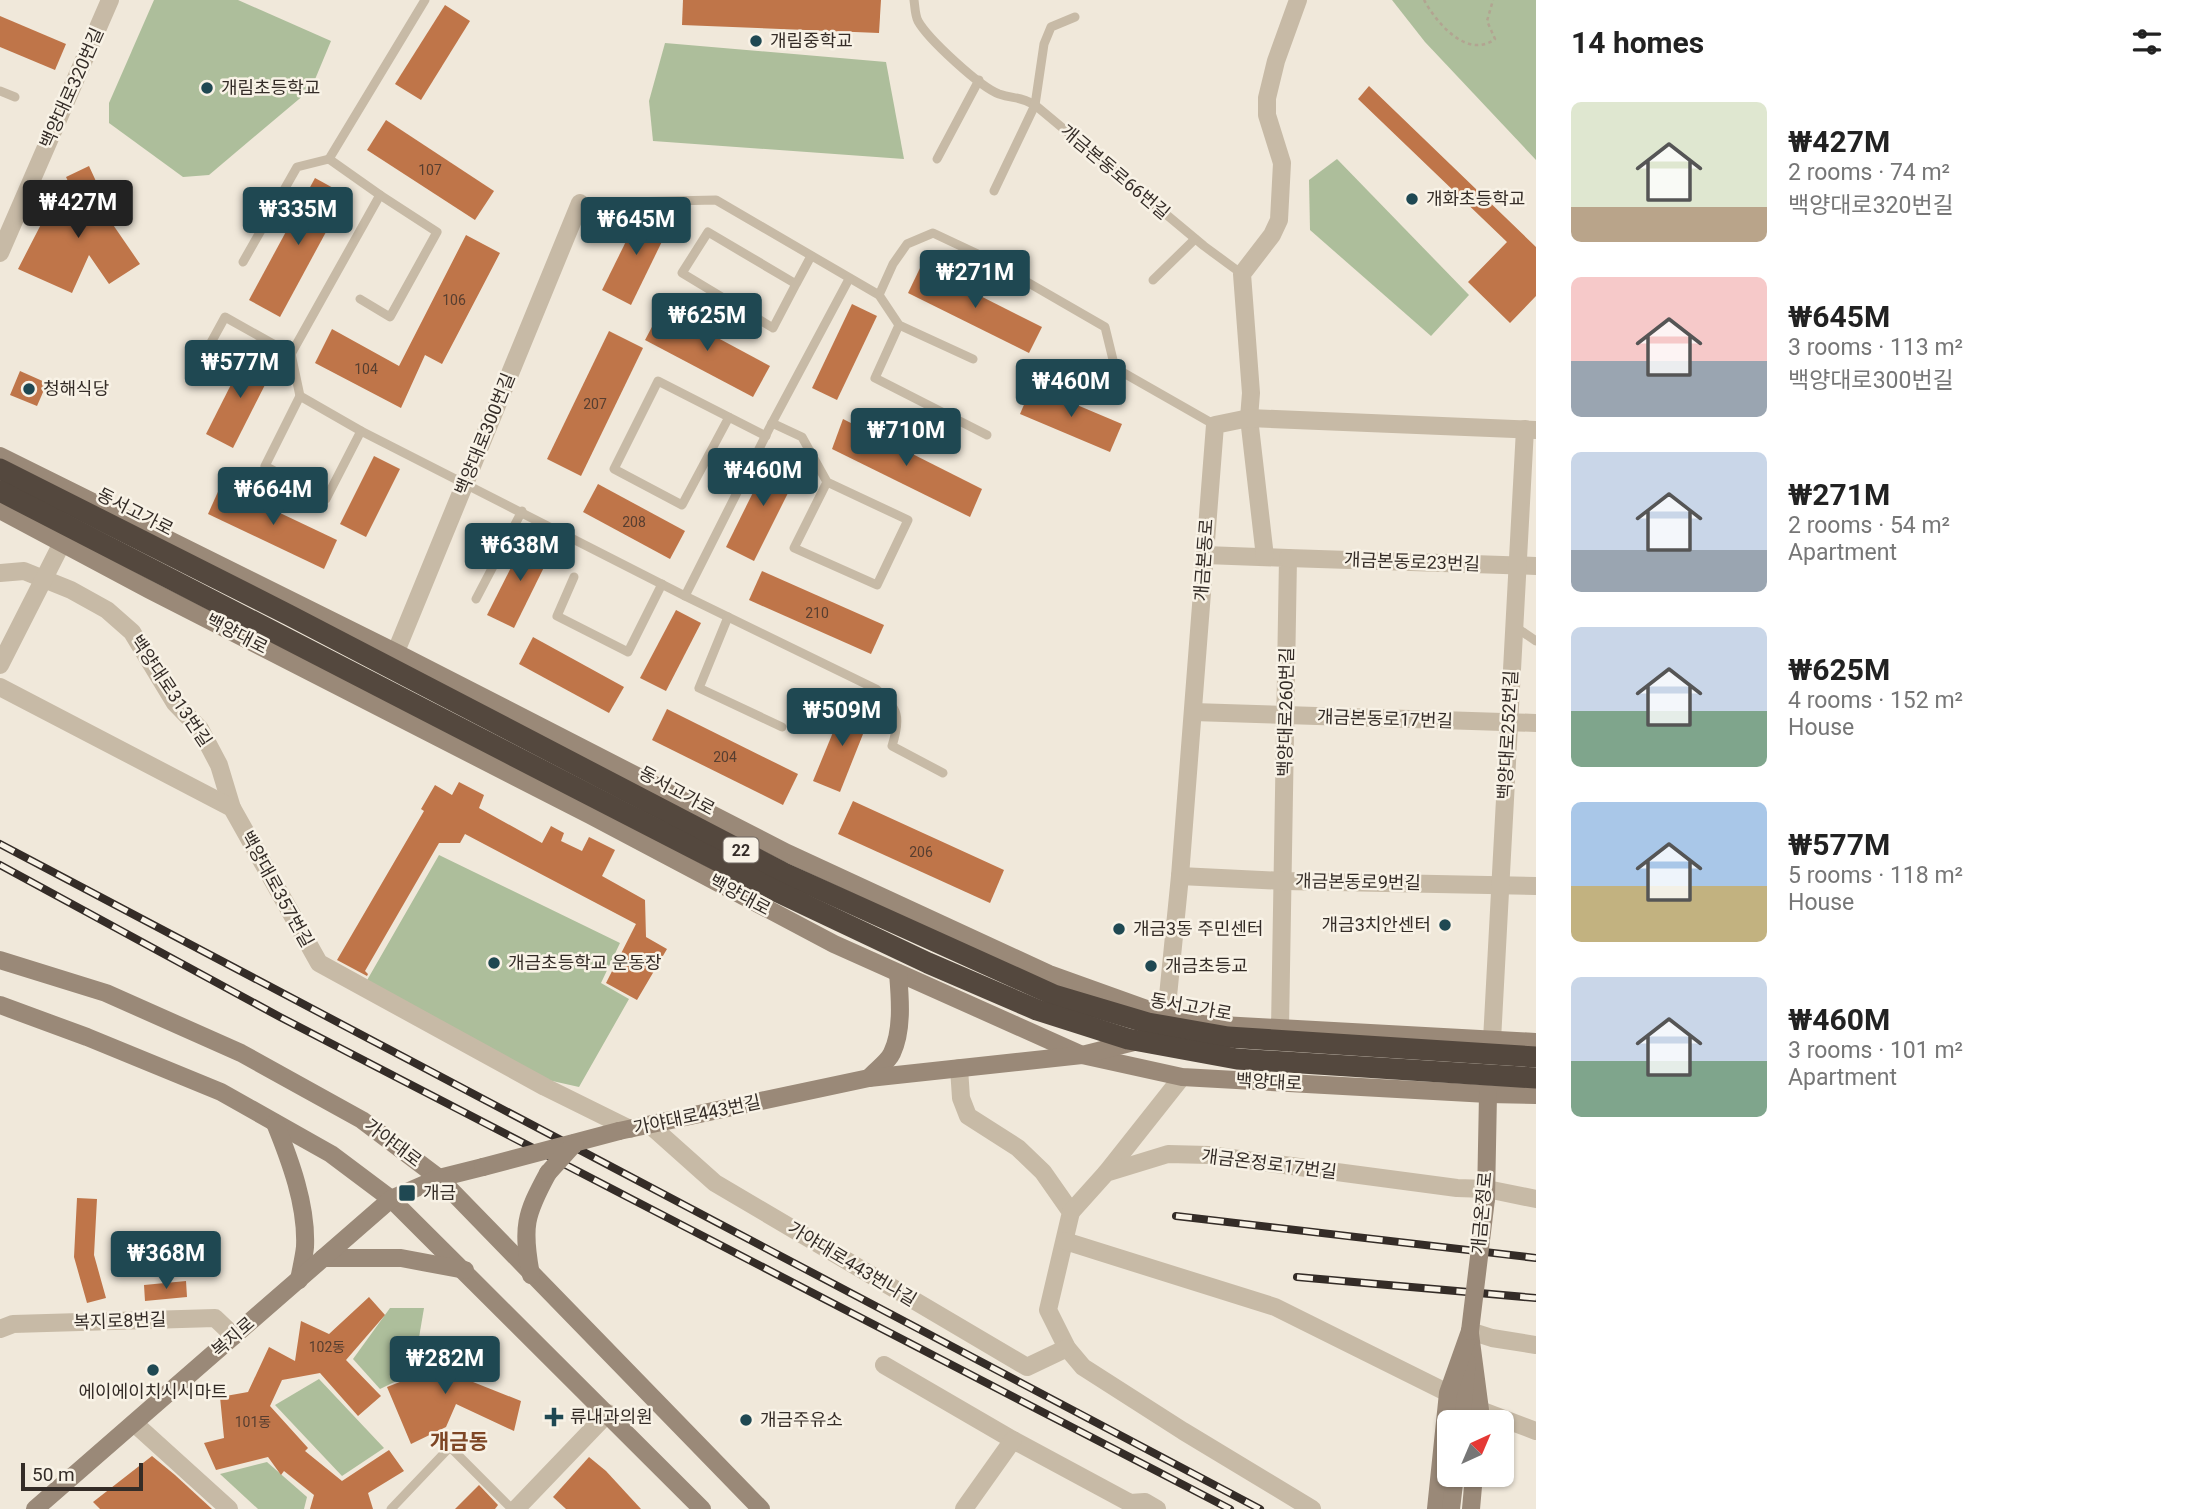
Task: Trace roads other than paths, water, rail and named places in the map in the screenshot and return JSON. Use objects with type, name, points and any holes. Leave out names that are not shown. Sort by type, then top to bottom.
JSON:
[{"type":"highway","name":"동서고가로","points":[[0,469],[314,628],[784,873],[1054,995],[1147,1023],[1228,1037],[1536,1057]]},
{"type":"highway","name":"22","points":[[0,491],[778,892],[928,963],[1037,1010],[1128,1039],[1237,1059],[1536,1078]]},
{"type":"main road","points":[[0,456],[395,652],[787,853],[1049,974],[1166,1016],[1203,1024],[1536,1042]]},
{"type":"main road","name":"백양대로","points":[[0,510],[834,944],[1082,1055],[1182,1076],[1536,1095]]},
{"type":"main road","name":"가야대로","points":[[0,960],[106,993],[241,1053],[362,1120],[439,1178],[761,1509]]},
{"type":"main road","points":[[869,1077],[892,1054],[901,999],[898,973]]},
{"type":"main road","points":[[1018,1062],[1037,1036],[1049,974]]},
{"type":"main road","points":[[0,1005],[87,1037],[221,1093],[331,1154],[391,1199],[702,1509]]},
{"type":"main road","name":"가야대로443번길","points":[[439,1178],[625,1130],[869,1077],[1082,1055],[1203,1024]]},
{"type":"main road","name":"개금온정로","points":[[1462,1410],[1486,1194],[1488,1094]]},
{"type":"main road","points":[[275,1123],[291,1162],[299,1192],[305,1246],[299,1280]]},
{"type":"main road","points":[[531,1275],[525,1241],[530,1205],[548,1173],[575,1143]]},
{"type":"main road","name":"복지로","points":[[35,1509],[391,1199],[439,1178]]},
{"type":"main road","points":[[323,1258],[401,1258],[465,1270]]},
{"type":"main road","name":"개금온정로","points":[[1436,1509],[1448,1394],[1469,1331]]},
{"type":"main road","name":"개금온정로","points":[[1469,1331],[1478,1410]]},
{"type":"main road","points":[[1451,1509],[1453,1488]]},
{"type":"main road","points":[[1471,1509],[1473,1488]]},
{"type":"street","name":"백양대로320번길","points":[[0,253],[110,0]]},
{"type":"street","points":[[1265,557],[1249,418],[1251,393],[1242,274],[1272,235],[1279,220],[1282,163],[1267,115],[1267,98],[1276,61],[1298,0]]},
{"type":"street","name":"백양대로300번길","points":[[374,704],[580,203]]},
{"type":"street","points":[[1214,425],[1249,418],[1530,430]]},
{"type":"street","name":"개금본동로","points":[[1166,1016],[1180,876],[1214,425]]},
{"type":"street","name":"백양대로252번길","points":[[1492,1040],[1517,565],[1530,430]]},
{"type":"street","points":[[0,665],[62,543]]},
{"type":"street","points":[[1205,555],[1288,558]]},
{"type":"street","name":"개금본동로23번길","points":[[1288,558],[1536,566]]},
{"type":"street","name":"백양대로260번길","points":[[1280,1028],[1288,558]]},
{"type":"street","name":"백양대로313번길","points":[[0,573],[24,571],[71,590],[107,610],[132,632],[175,703],[200,729],[219,765],[232,808]]},
{"type":"street","points":[[0,687],[232,808]]},
{"type":"street","name":"개금본동로17번길","points":[[1193,712],[1536,723]]},
{"type":"street","name":"백양대로357번길","points":[[232,808],[319,963],[625,1130]]},
{"type":"street","name":"개금본동로9번길","points":[[1180,876],[1536,886]]},
{"type":"street","points":[[959,1068],[961,1098],[968,1116],[1018,1148],[1043,1172],[1071,1212]]},
{"type":"street","points":[[1182,1076],[1106,1173],[1071,1212],[1048,1310],[1067,1348],[1083,1367],[1182,1432],[1312,1509]]},
{"type":"street","name":"가야대로443번나길","points":[[650,1125],[715,1182],[1027,1367],[1067,1348]]},
{"type":"street","name":"개금온정로17번길","points":[[1106,1173],[1168,1154],[1209,1155],[1536,1199]]},
{"type":"street","points":[[1065,1241],[1275,1307],[1448,1394]]},
{"type":"street","name":"복지로8번길","points":[[0,1329],[13,1324],[215,1318],[234,1336]]},
{"type":"street","points":[[1469,1331],[1492,1338],[1536,1345]]},
{"type":"street","points":[[884,1365],[1013,1440],[1130,1503],[1145,1502],[1157,1509]]},
{"type":"street","points":[[514,1509],[608,1413]]},
{"type":"street","points":[[134,1423],[229,1509]]},
{"type":"street","points":[[1514,1425],[1536,1431]]},
{"type":"street","points":[[964,1509],[1013,1440]]},
{"type":"lane","points":[[243,262],[297,167],[329,159],[425,0]]},
{"type":"lane","name":"개금본동로66번길","points":[[914,0],[917,19],[928,36],[979,80],[998,94],[1021,97],[1035,105],[1195,239],[1242,274]]},
{"type":"lane","points":[[994,191],[1035,105],[1044,44],[1051,27],[1075,17]]},
{"type":"lane","points":[[937,159],[979,80]]},
{"type":"lane","points":[[0,91],[15,97]]},
{"type":"lane","points":[[329,159],[436,232],[390,317],[360,299]]},
{"type":"lane","points":[[361,431],[326,499],[265,466],[300,396],[290,354],[380,195]]},
{"type":"lane","points":[[580,203],[716,200],[878,295],[899,325],[973,359]]},
{"type":"lane","points":[[796,284],[708,232],[682,273],[773,328],[811,256]]},
{"type":"lane","points":[[878,295],[907,243],[933,233],[982,256],[1105,327],[1115,368],[1214,425]]},
{"type":"lane","points":[[1153,279],[1195,239]]},
{"type":"lane","points":[[685,596],[772,423],[849,279]]},
{"type":"lane","points":[[196,370],[225,317],[290,354]]},
{"type":"lane","points":[[899,325],[875,378],[987,435]]},
{"type":"lane","points":[[729,417],[682,505],[614,469],[658,381],[729,417],[766,436]]},
{"type":"lane","points":[[300,396],[361,431],[685,596],[876,689],[896,711],[898,726],[892,746],[943,773]]},
{"type":"lane","points":[[772,423],[802,437],[827,482],[908,520],[877,585],[794,548],[827,482]]},
{"type":"lane","points":[[477,599],[522,511]]},
{"type":"lane","points":[[574,577],[557,615],[628,652],[662,584]]},
{"type":"lane","points":[[728,617],[698,688],[782,727]]},
{"type":"lane","points":[[1514,626],[1536,641]]},
{"type":"lane","points":[[391,1509],[450,1447],[514,1509]]},
{"type":"railway","points":[[0,844],[1260,1509]]},
{"type":"railway","points":[[0,865],[280,1017],[1230,1509]]},
{"type":"railway","points":[[1176,1216],[1536,1258]]},
{"type":"railway","points":[[1297,1277],[1536,1298]]},
{"type":"place","name":"개림중학교","points":[[756,41]]},
{"type":"place","name":"개림초등학교","points":[[207,88]]},
{"type":"place","name":"개화초등학교","points":[[1412,199]]},
{"type":"place","name":"청해식당","points":[[29,389]]},
{"type":"place","name":"개금3치안센터","points":[[1445,925]]},
{"type":"place","name":"개금3동 주민센터","points":[[1119,929]]},
{"type":"place","name":"개금초등학교 운동장","points":[[494,963]]},
{"type":"place","name":"개금초등교","points":[[1151,966]]},
{"type":"place","name":"개금","points":[[407,1193]]},
{"type":"place","name":"에이에이치시시마트","points":[[153,1370]]},
{"type":"place","name":"류내과의원","points":[[554,1417]]},
{"type":"place","name":"개금주유소","points":[[746,1420]]},
{"type":"district","name":"개금동","points":[[459,1442]]}]
